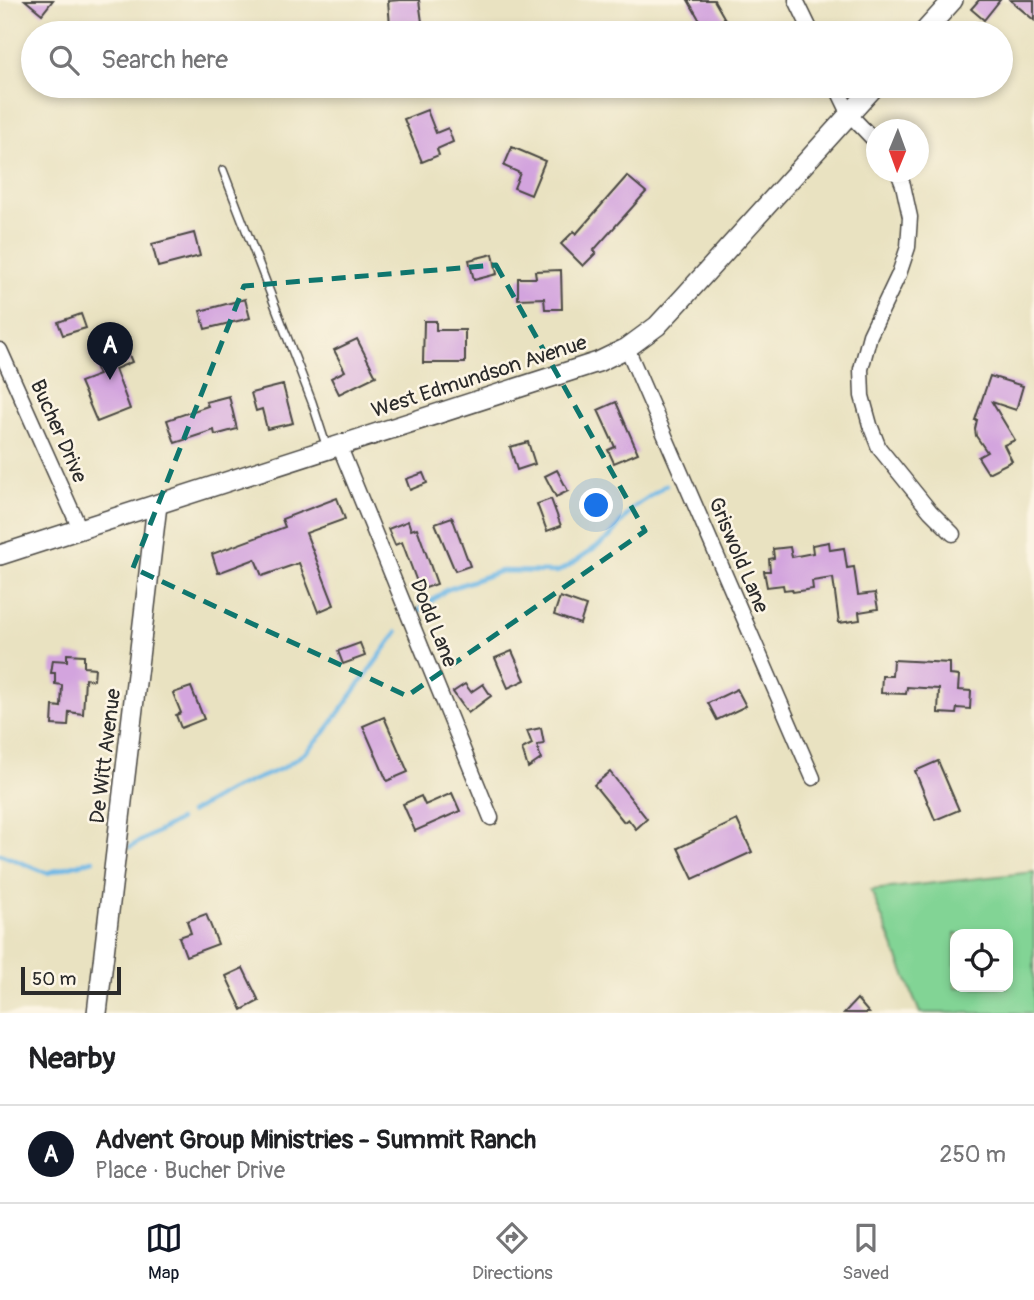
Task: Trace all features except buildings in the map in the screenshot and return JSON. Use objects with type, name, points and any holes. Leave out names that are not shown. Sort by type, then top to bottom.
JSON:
[{"type":"street","points":[[796,0],[806,21]]},
{"type":"street","points":[[933,21],[953,0]]},
{"type":"street","points":[[841,98],[849,115],[866,131]]},
{"type":"street","name":"West Edmundson Avenue","points":[[0,555],[588,366],[627,348],[666,317],[864,98]]},
{"type":"street","points":[[903,182],[910,217],[908,247],[899,274],[870,335],[861,369],[862,396],[880,449],[930,511],[953,534]]},
{"type":"street","name":"Griswold Lane","points":[[627,348],[813,779]]},
{"type":"street","name":"Bucher Drive","points":[[0,350],[80,529]]},
{"type":"street","name":"Dodd Lane","points":[[333,447],[491,818]]},
{"type":"street","name":"De Witt Avenue","points":[[97,1013],[157,505]]},
{"type":"lane","points":[[223,170],[312,402],[333,447]]},
{"type":"highlighted area","points":[[496,265],[645,531],[407,696],[133,568],[244,286]]},
{"type":"green space","points":[[1034,872],[1034,1013],[920,1013],[871,890]]},
{"type":"waterway","points":[[417,612],[446,590],[501,571],[557,572],[567,567],[609,538],[633,508],[666,485]]},
{"type":"waterway","points":[[190,813],[230,790],[283,768],[306,752],[325,732],[397,632]]},
{"type":"waterway","points":[[130,847],[179,820]]},
{"type":"waterway","points":[[0,854],[47,873],[93,860]]},
{"type":"place","name":"Advent Group Ministries - Summit Ranch","points":[[110,380]]}]
